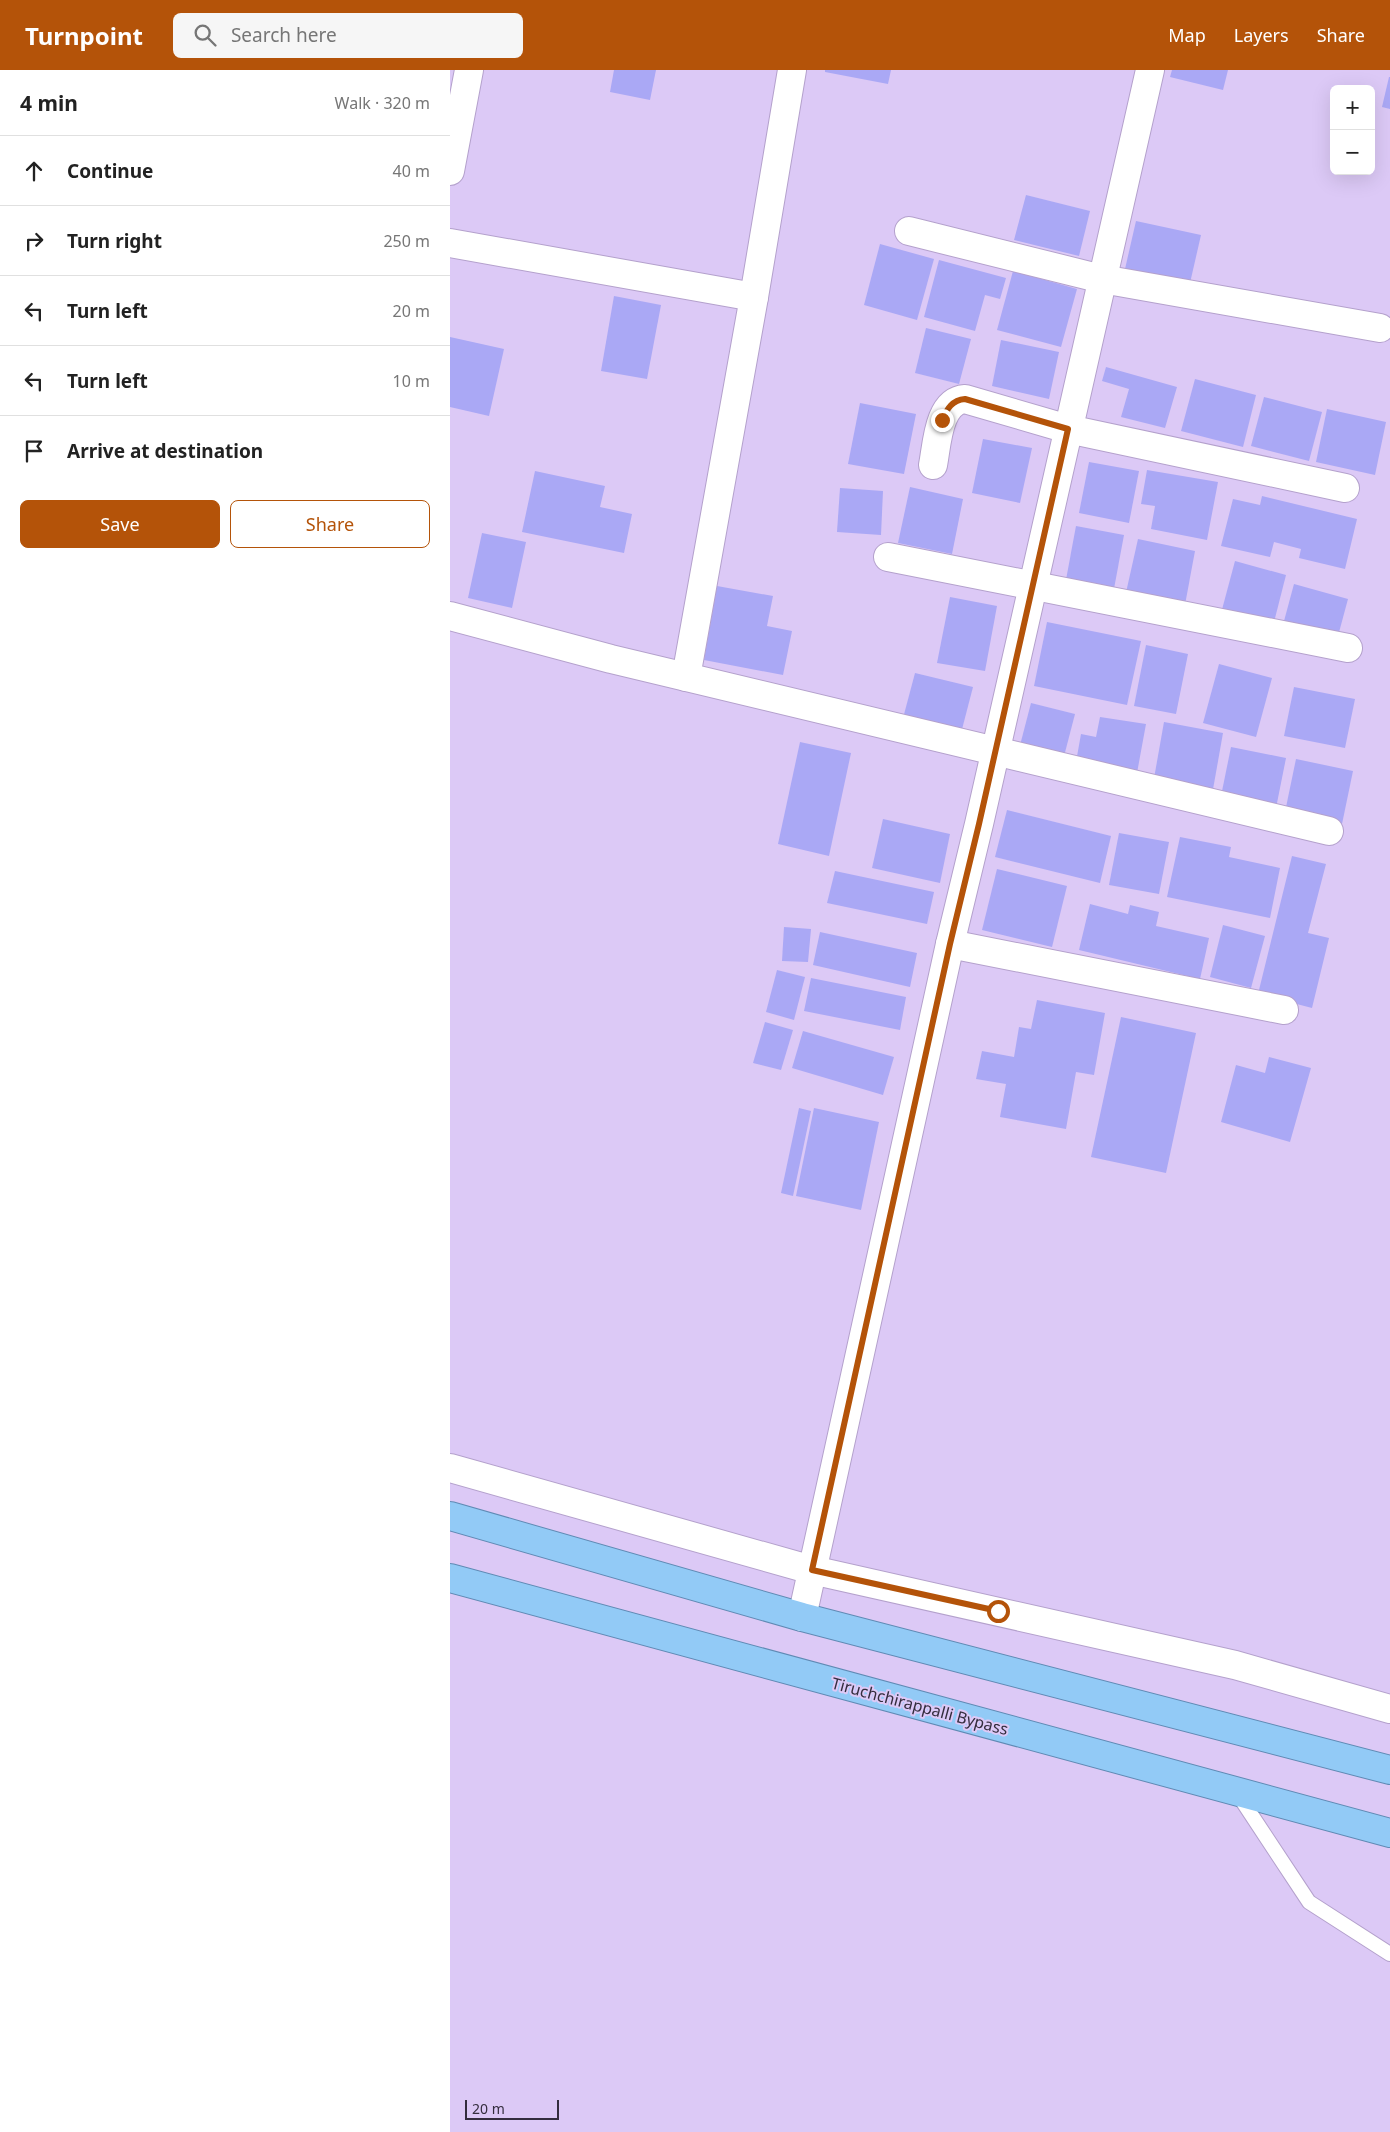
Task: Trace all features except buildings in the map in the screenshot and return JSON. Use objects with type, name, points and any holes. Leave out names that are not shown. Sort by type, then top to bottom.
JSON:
[{"type":"highway","points":[[450,1516],[802,1617],[1390,1770]]},
{"type":"highway","name":"Tiruchchirappalli Bypass","points":[[450,1578],[1236,1793],[1390,1833]]},
{"type":"street","points":[[450,171],[468,70]]},
{"type":"street","points":[[686,677],[754,297],[792,70]]},
{"type":"street","points":[[802,1617],[950,944],[1150,70]]},
{"type":"street","points":[[909,230],[1102,279],[1380,328]]},
{"type":"street","points":[[450,243],[754,297]]},
{"type":"street","points":[[933,465],[942,420],[950,407],[965,399],[1068,429],[1345,488]]},
{"type":"street","points":[[888,557],[1033,584],[1348,648]]},
{"type":"street","points":[[450,616],[686,677],[1329,831]]},
{"type":"street","points":[[950,944],[1284,1010]]},
{"type":"street","points":[[450,1468],[812,1570],[1235,1666],[1390,1709]]},
{"type":"lane","points":[[1236,1793],[1309,1902],[1390,1954]]},
{"type":"route","points":[[942,420],[952,404],[957,400],[965,399],[1068,429],[950,944],[812,1570],[998,1611]]}]
